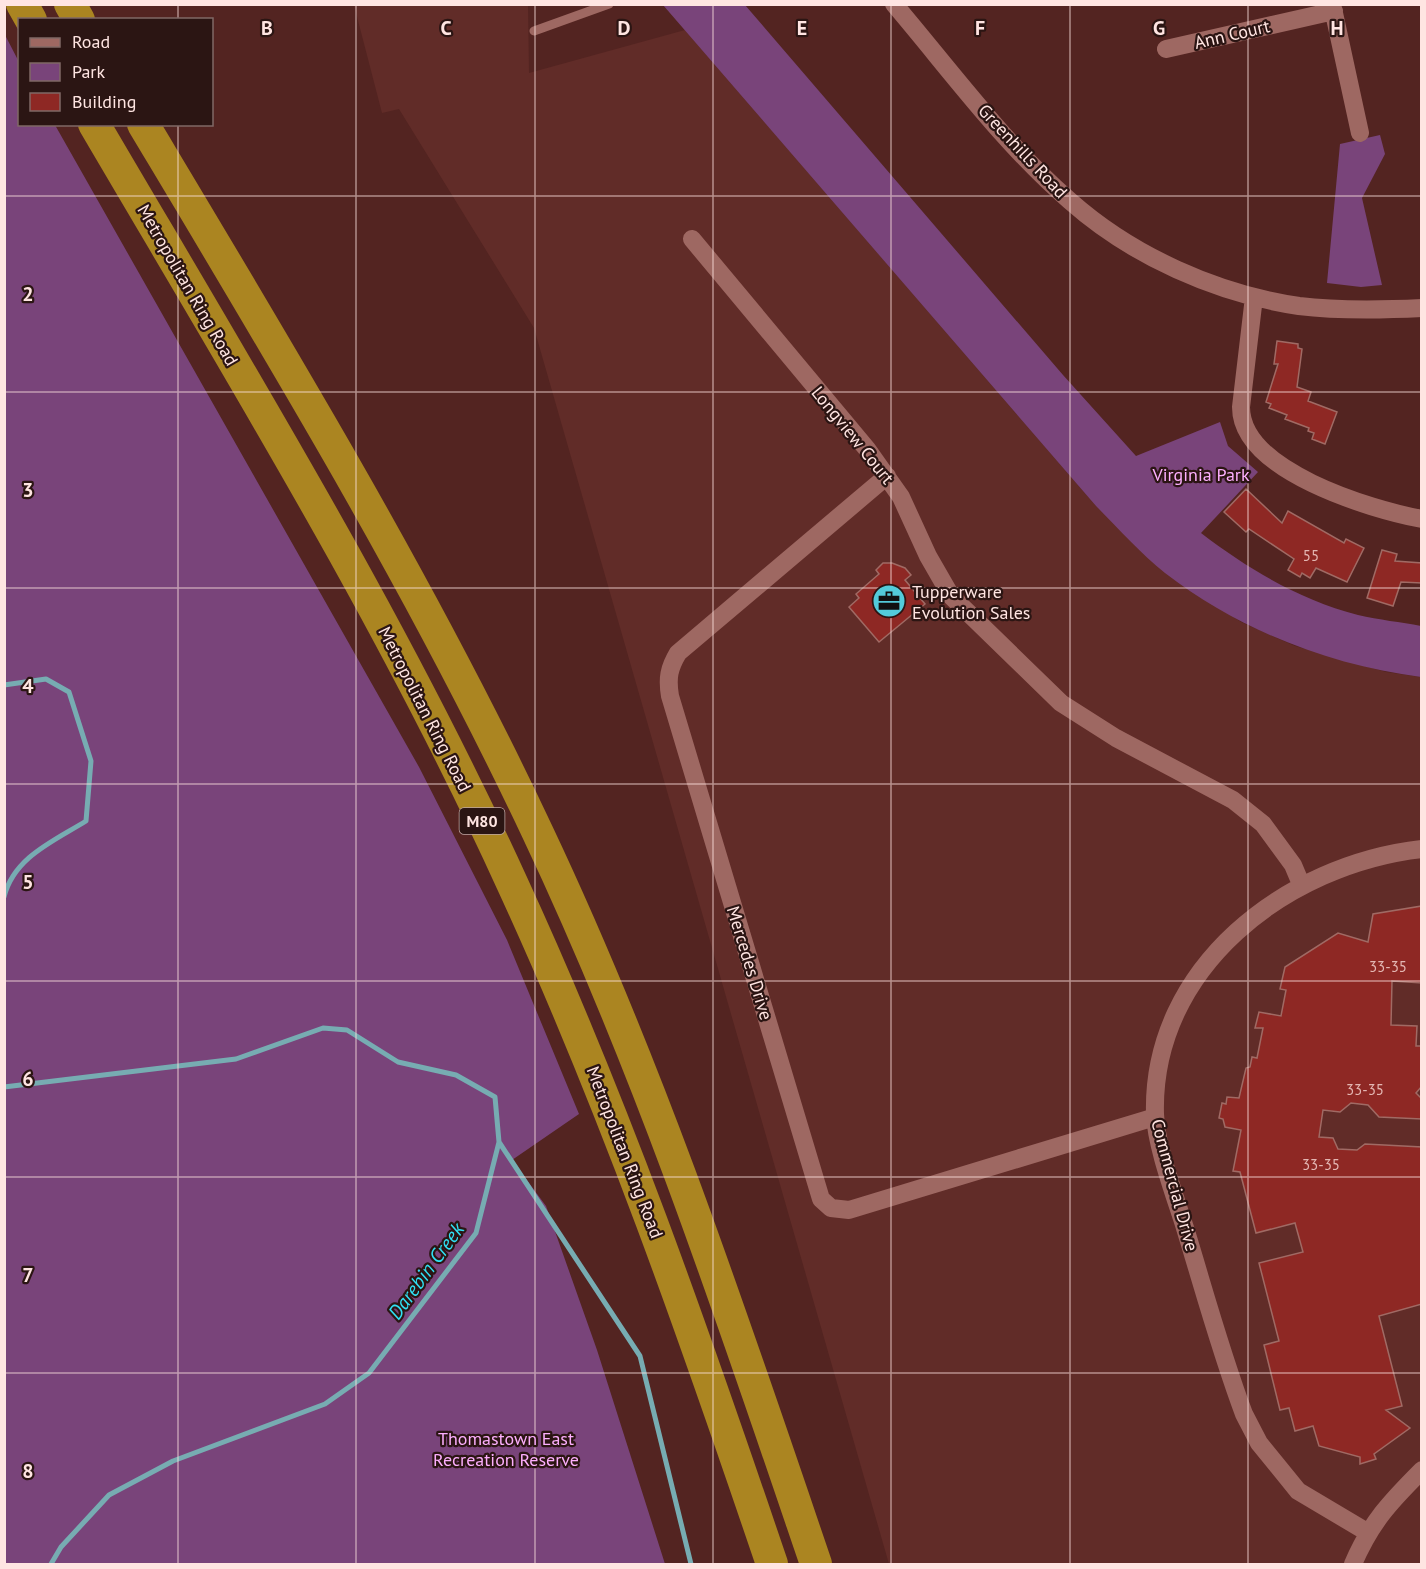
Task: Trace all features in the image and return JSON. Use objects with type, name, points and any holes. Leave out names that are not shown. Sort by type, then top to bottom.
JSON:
[{"type":"highway","points":[[22,4],[31,18]]},
{"type":"highway","points":[[70,4],[79,18]]},
{"type":"highway","name":"Metropolitan Ring Road","points":[[95,126],[328,525],[427,710],[512,882],[607,1102],[692,1326],[772,1564]]},
{"type":"highway","name":"M80","points":[[144,126],[405,570],[479,711],[538,833],[580,926],[661,1125],[728,1307],[816,1564]]},
{"type":"street","name":"Greenhills Road","points":[[899,6],[1034,167],[1071,202],[1110,232],[1147,254],[1201,279],[1254,297],[1299,306],[1341,309],[1422,308]]},
{"type":"street","points":[[1333,8],[1360,133]]},
{"type":"street","name":"Ann Court","points":[[1166,49],[1333,8]]},
{"type":"street","name":"Longview Court","points":[[692,239],[887,476],[902,497],[928,556],[951,596],[1016,661],[1071,709],[1116,738],[1240,806],[1269,831],[1293,865],[1301,884]]},
{"type":"street","points":[[1254,297],[1241,407],[1243,425],[1253,443],[1278,463],[1328,490],[1366,505],[1422,519]]},
{"type":"street","name":"Mercedes Drive","points":[[887,476],[678,652],[669,667],[670,696],[821,1199],[831,1209],[849,1210],[1155,1117]]},
{"type":"street","name":"Commercial Drive","points":[[1367,1532],[1298,1491],[1278,1469],[1254,1433],[1233,1385],[1176,1199],[1155,1117],[1157,1079],[1166,1036],[1191,986],[1217,951],[1256,913],[1301,884],[1332,870],[1390,852],[1422,849]]},
{"type":"street","points":[[1353,1564],[1367,1532],[1389,1503],[1422,1470]]},
{"type":"lane","points":[[534,30],[609,4]]},
{"type":"shaded area","points":[[354,5],[528,5],[529,73],[685,30],[1096,506],[1165,572],[1241,622],[1295,646],[1386,672],[1421,677],[1421,1564],[889,1564],[534,328],[399,109],[382,113]]},
{"type":"green space","name":"Virginia Park","points":[[663,5],[745,5],[1063,375],[1136,456],[1220,422],[1228,446],[1258,472],[1201,533],[1256,571],[1316,601],[1358,615],[1421,626],[1421,677],[1353,664],[1286,642],[1223,612],[1165,573],[1096,506]]},
{"type":"green space","name":"Thomastown East Recreation Reserve","points":[[5,35],[18,60],[18,126],[56,126],[419,767],[507,940],[579,1114],[512,1160],[546,1206],[597,1350],[665,1564],[5,1564]]},
{"type":"green space","points":[[1380,135],[1385,154],[1362,198],[1382,285],[1361,287],[1327,283],[1340,144]]},
{"type":"building","points":[[1277,341],[1298,344],[1298,348],[1302,349],[1297,387],[1311,392],[1308,401],[1337,412],[1325,444],[1312,439],[1314,433],[1308,431],[1309,428],[1285,419],[1287,415],[1269,408],[1271,404],[1266,402],[1278,364],[1274,364]]},
{"type":"building","points":[[1246,489],[1282,523],[1288,511],[1344,543],[1346,539],[1364,548],[1347,582],[1316,568],[1310,578],[1302,573],[1300,577],[1288,570],[1294,559],[1249,529],[1246,532],[1224,512]]},
{"type":"building","points":[[1382,550],[1397,554],[1395,561],[1422,563],[1422,583],[1401,582],[1393,606],[1367,598]]},
{"type":"building","name":"Tupperware Evolution Sales","points":[[883,563],[892,563],[905,568],[911,575],[905,580],[925,604],[879,642],[849,607],[859,598],[856,594],[879,574],[876,570]]},
{"type":"building","points":[[1422,906],[1422,983],[1392,981],[1391,1025],[1417,1026],[1416,1046],[1422,1046],[1422,1086],[1416,1093],[1422,1099],[1422,1119],[1379,1117],[1368,1105],[1351,1103],[1340,1112],[1323,1110],[1319,1137],[1333,1138],[1338,1149],[1357,1150],[1365,1144],[1422,1147],[1422,1304],[1379,1316],[1402,1406],[1386,1410],[1410,1428],[1374,1454],[1376,1459],[1360,1464],[1360,1457],[1319,1446],[1313,1426],[1295,1431],[1289,1408],[1280,1410],[1264,1345],[1279,1341],[1259,1263],[1303,1252],[1295,1223],[1256,1233],[1240,1172],[1233,1171],[1241,1130],[1225,1127],[1223,1119],[1219,1118],[1222,1103],[1226,1104],[1227,1097],[1239,1098],[1246,1068],[1250,1067],[1252,1057],[1257,1058],[1263,1028],[1255,1028],[1259,1012],[1281,1016],[1286,990],[1280,989],[1285,967],[1338,933],[1368,942],[1373,914]]},
{"type":"waterway","name":"Darebin Creek","points":[[4,685],[46,679],[69,692],[91,761],[86,821],[49,843],[26,861],[9,883],[4,897]]},
{"type":"waterway","name":"Darebin Creek","points":[[4,1087],[236,1059],[323,1028],[347,1030],[398,1062],[456,1075],[495,1097],[499,1142],[476,1233],[369,1373],[325,1404],[173,1461],[109,1495],[61,1547],[51,1564]]},
{"type":"waterway","points":[[499,1142],[640,1356],[691,1564]]},
{"type":"place","name":"Tupperware Evolution Sales","points":[[889,601]]}]
